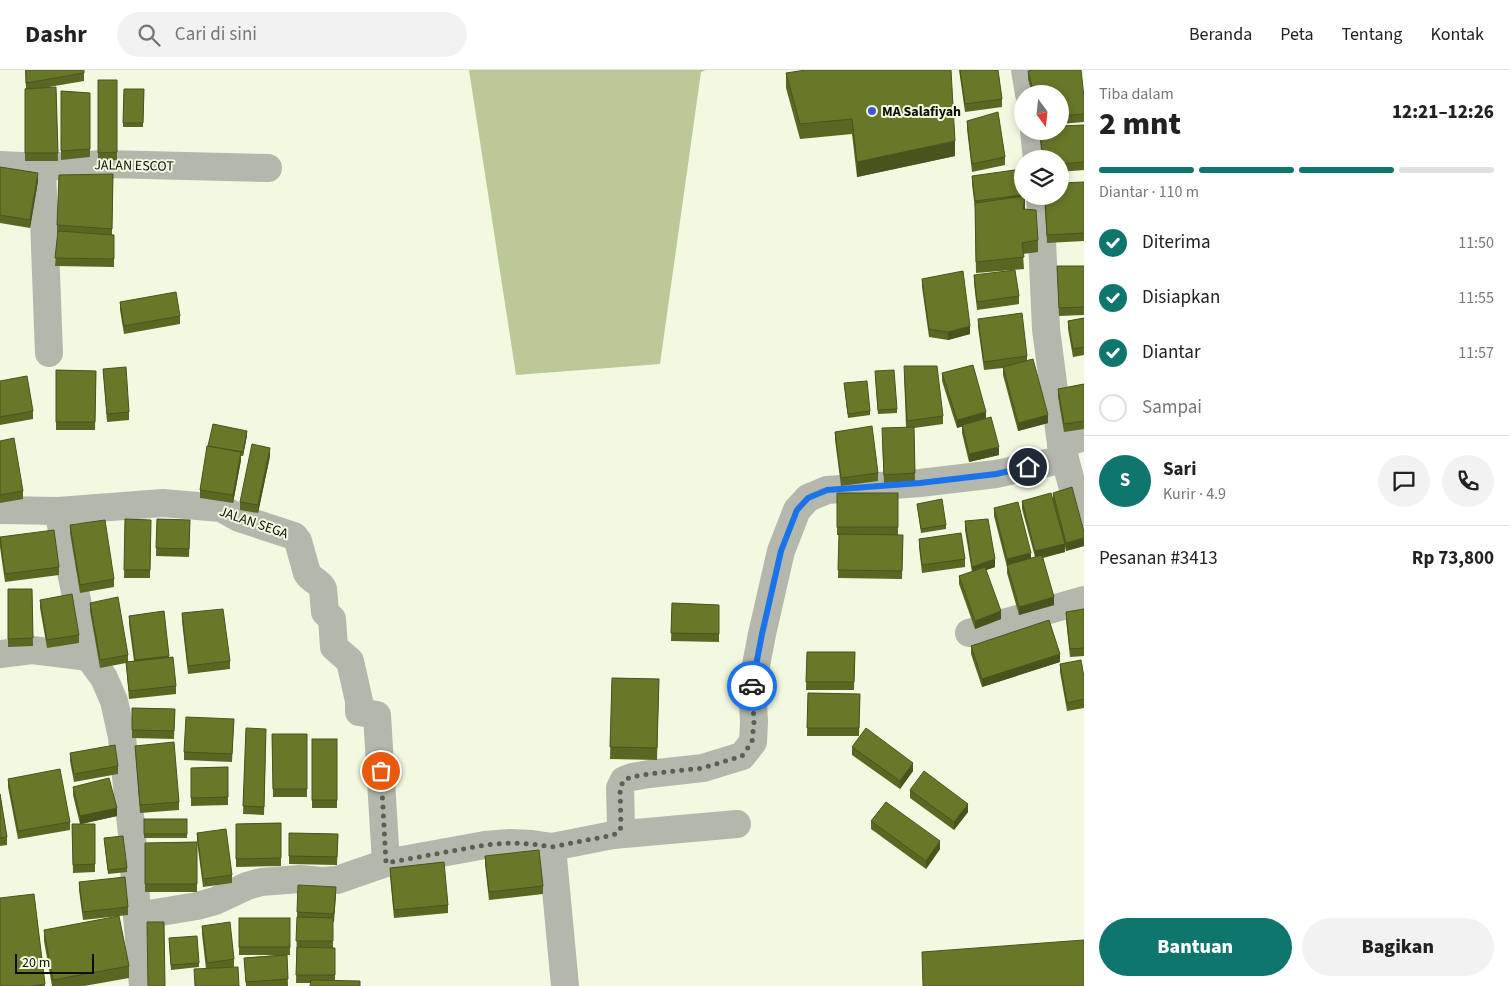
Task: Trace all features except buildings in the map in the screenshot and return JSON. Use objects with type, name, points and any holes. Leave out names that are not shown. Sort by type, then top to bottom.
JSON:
[{"type":"street","points":[[1025,70],[1028,85]]},
{"type":"street","name":"JALAN ESCOT","points":[[0,165],[42,167],[105,164],[268,168]]},
{"type":"street","points":[[42,167],[49,353]]},
{"type":"street","points":[[1040,205],[1046,329],[1070,447],[1084,530]]},
{"type":"street","points":[[613,835],[619,832],[621,827],[620,788],[624,780],[649,774],[703,768],[742,756],[752,742],[754,722],[752,686],[764,624],[781,551],[797,510],[808,498],[827,490],[920,483],[996,474],[1070,447]]},
{"type":"street","name":"JALAN SEGA","points":[[58,511],[162,503],[221,508],[239,518],[294,536],[298,541],[309,577],[322,586],[325,612],[332,619],[334,647],[350,661],[359,701],[358,710],[359,712],[376,714],[378,716],[386,863]]},
{"type":"street","points":[[0,510],[58,511],[89,657],[104,678],[114,702],[122,737],[132,835],[143,986]]},
{"type":"street","points":[[969,632],[1084,600]]},
{"type":"street","points":[[0,654],[32,650],[89,657]]},
{"type":"street","points":[[137,916],[197,906],[215,901],[247,886],[261,882],[300,879],[337,880],[386,863],[485,845],[510,843],[552,847],[613,835],[738,824]]},
{"type":"street","points":[[552,847],[565,986]]},
{"type":"green space","points":[[469,70],[706,70],[701,72],[660,364],[516,375]]},
{"type":"way so far","points":[[381,771],[386,863],[485,845],[510,843],[552,847],[613,835],[619,832],[621,827],[620,788],[624,780],[649,774],[703,768],[742,756],[752,742],[754,722],[752,686]]},
{"type":"place","name":"MA Salafiyah","points":[[872,111]]},
{"type":"route","points":[[752,686],[781,551],[797,510],[808,498],[827,490],[920,483],[996,474],[1028,467]]}]
